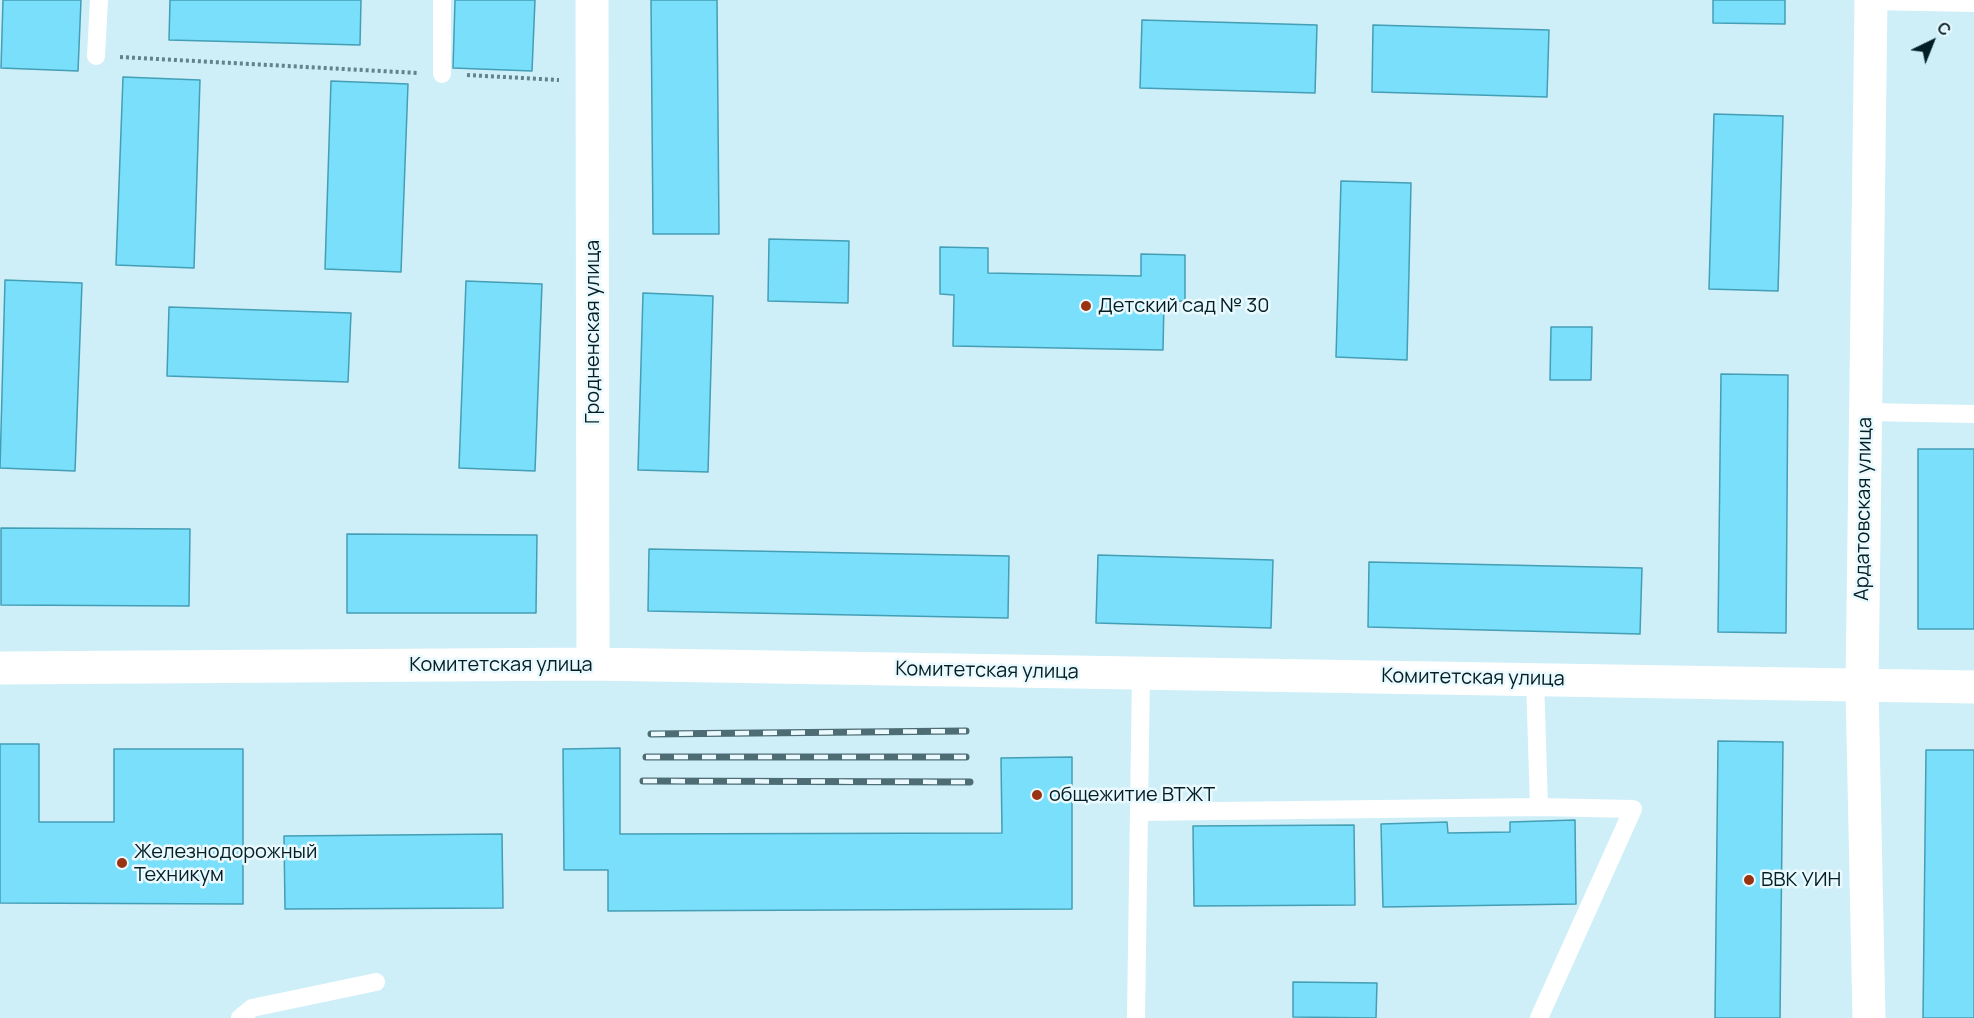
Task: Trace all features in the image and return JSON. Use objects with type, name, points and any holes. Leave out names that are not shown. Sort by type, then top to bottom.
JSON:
[{"type":"street","name":"Гродненская улица","points":[[592,0],[593,664]]},
{"type":"street","name":"Ардатовская улица","points":[[1869,1018],[1862,687],[1871,1]]},
{"type":"street","name":"Комитетская улица","points":[[0,668],[593,664],[1535,679],[1862,687],[1974,687]]},
{"type":"lane","points":[[96,56],[99,0]]},
{"type":"lane","points":[[442,0],[442,74]]},
{"type":"lane","points":[[1871,1],[1974,3]]},
{"type":"lane","points":[[1866,412],[1974,414]]},
{"type":"lane","points":[[1136,1018],[1141,674]]},
{"type":"lane","points":[[1535,679],[1539,807]]},
{"type":"lane","points":[[1140,812],[1633,808],[1539,1018]]},
{"type":"lane","points":[[240,1018],[252,1008],[376,982]]},
{"type":"path","points":[[96,56],[592,81]]},
{"type":"building","points":[[3,0],[81,0],[78,71],[1,68]]},
{"type":"building","points":[[170,0],[361,0],[360,45],[169,40]]},
{"type":"building","points":[[455,0],[535,0],[532,71],[453,68]]},
{"type":"building","points":[[651,0],[717,0],[719,234],[653,234]]},
{"type":"building","points":[[1713,0],[1785,0],[1785,24],[1713,23]]},
{"type":"building","points":[[1142,20],[1317,25],[1315,93],[1140,88]]},
{"type":"building","points":[[1373,25],[1549,30],[1547,97],[1372,92]]},
{"type":"building","points":[[123,77],[200,80],[194,268],[116,265]]},
{"type":"building","points":[[331,81],[408,84],[401,272],[325,269]]},
{"type":"building","points":[[1714,114],[1783,116],[1778,291],[1709,289]]},
{"type":"building","points":[[1341,181],[1411,183],[1407,360],[1336,357]]},
{"type":"building","points":[[769,239],[849,241],[848,303],[768,301]]},
{"type":"building","points":[[940,247],[988,248],[988,273],[1141,276],[1141,254],[1185,255],[1185,301],[1164,301],[1163,350],[953,346],[954,295],[940,294]]},
{"type":"building","points":[[5,280],[82,283],[75,471],[0,468]]},
{"type":"building","points":[[466,281],[542,284],[535,471],[459,468]]},
{"type":"building","points":[[643,293],[713,296],[708,472],[638,470]]},
{"type":"building","points":[[169,307],[351,313],[348,382],[167,376]]},
{"type":"building","points":[[1551,327],[1592,327],[1591,380],[1550,380]]},
{"type":"building","points":[[1721,374],[1788,375],[1786,633],[1718,632]]},
{"type":"building","points":[[1918,449],[1974,449],[1974,629],[1918,629]]},
{"type":"building","points":[[1,528],[190,529],[189,606],[1,605]]},
{"type":"building","points":[[347,534],[537,535],[536,613],[347,613]]},
{"type":"building","points":[[649,549],[1009,556],[1008,618],[648,611]]},
{"type":"building","points":[[1098,555],[1273,560],[1271,628],[1096,623]]},
{"type":"building","points":[[1369,562],[1642,568],[1640,634],[1368,627]]},
{"type":"building","name":"ВВК УИН","points":[[1718,741],[1783,742],[1780,1018],[1715,1018]]},
{"type":"building","name":"Железнодорожный Техникум","points":[[0,744],[39,744],[39,822],[114,822],[114,749],[243,749],[243,904],[0,903]]},
{"type":"building","name":"общежитие ВТЖТ","points":[[620,748],[620,834],[1002,833],[1001,758],[1072,757],[1072,909],[608,911],[608,870],[564,870],[563,749]]},
{"type":"building","points":[[1926,750],[1974,750],[1974,1018],[1923,1018]]},
{"type":"building","points":[[1575,820],[1576,904],[1383,907],[1381,824],[1447,822],[1448,833],[1510,832],[1510,822]]},
{"type":"building","points":[[1354,825],[1355,905],[1194,906],[1193,826]]},
{"type":"building","points":[[502,834],[503,908],[285,909],[284,836]]},
{"type":"building","points":[[1293,982],[1377,983],[1376,1018],[1293,1017]]},
{"type":"railway","points":[[651,734],[966,731]]},
{"type":"railway","points":[[646,757],[966,757]]},
{"type":"railway","points":[[643,781],[970,782]]},
{"type":"place","name":"Детский сад № 30","points":[[1086,306]]},
{"type":"place","name":"общежитие ВТЖТ","points":[[1037,795]]},
{"type":"place","name":"Железнодорожный Техникум","points":[[122,863]]},
{"type":"place","name":"ВВК УИН","points":[[1749,880]]}]
